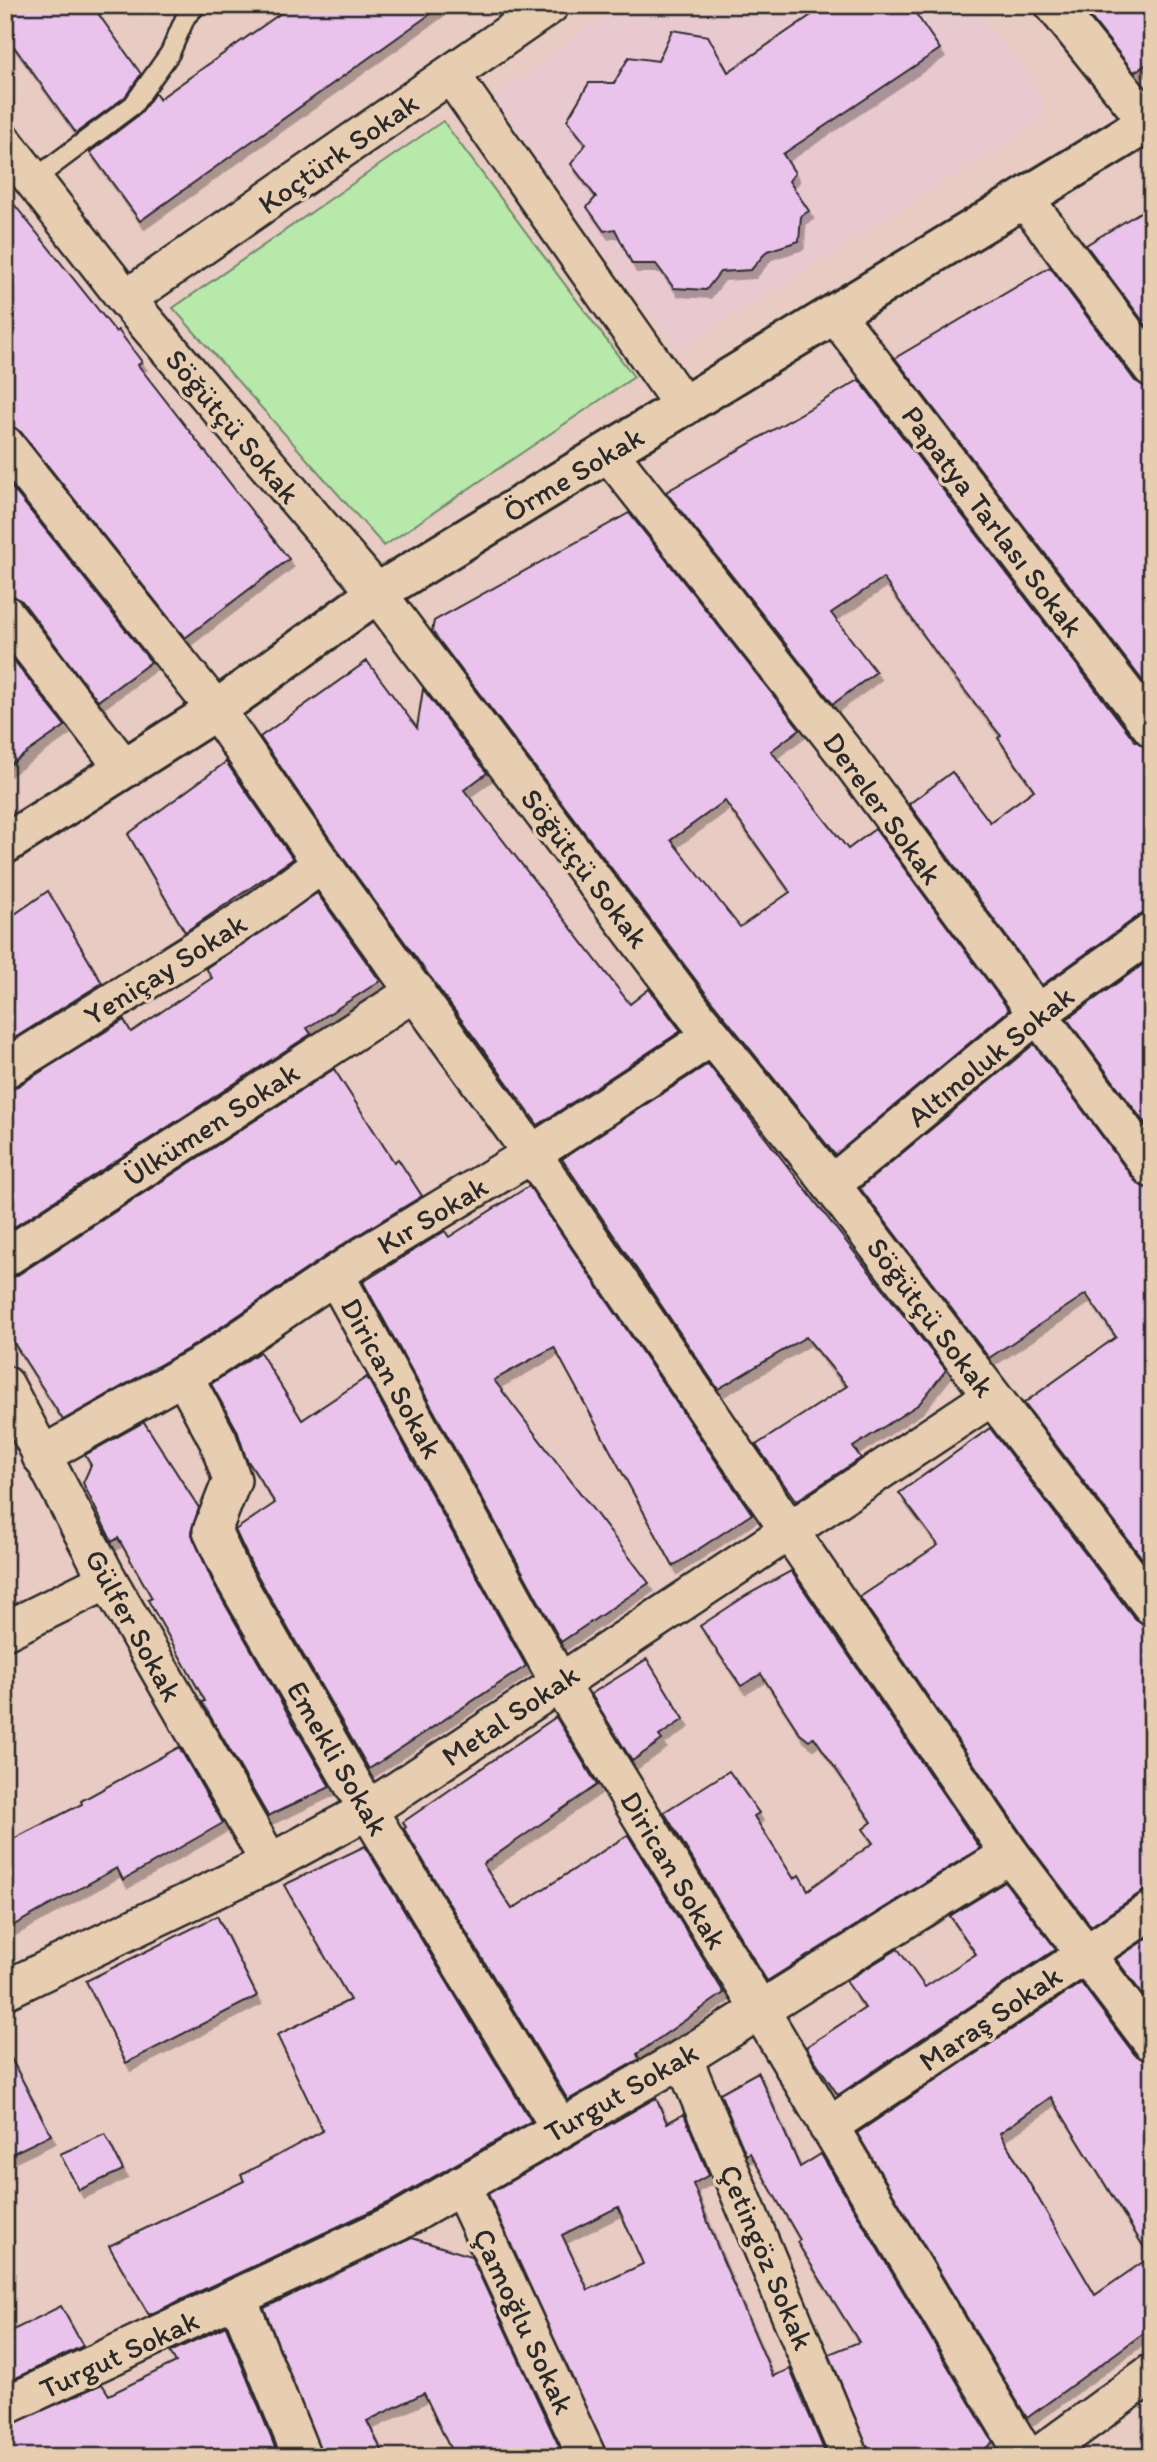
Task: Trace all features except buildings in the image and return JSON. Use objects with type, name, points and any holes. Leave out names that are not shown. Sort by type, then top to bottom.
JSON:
[{"type":"main road","name":"Örme Sokak","points":[[5,844],[216,710],[377,593],[1150,121]]},
{"type":"street","name":"Koçtürk Sokak","points":[[126,299],[550,5]]},
{"type":"street","points":[[1054,5],[1150,121]]},
{"type":"street","points":[[451,75],[684,407]]},
{"type":"street","name":"Söğütçü Sokak","points":[[5,144],[126,299],[377,593],[712,1036],[831,1185],[1152,1606]]},
{"type":"street","points":[[1025,199],[1152,368]]},
{"type":"street","name":"Papatya Tarlası Sokak","points":[[835,314],[1152,729]]},
{"type":"street","points":[[5,445],[216,710],[322,864],[532,1154],[1010,1854],[1152,2042]]},
{"type":"street","name":"Dereler Sokak","points":[[608,452],[848,757],[1036,1016],[1152,1169]]},
{"type":"street","points":[[5,614],[124,768]]},
{"type":"street","name":"Yeniçay Sokak","points":[[5,1069],[253,914],[322,864]]},
{"type":"street","name":"Altınoluk Sokak","points":[[831,1185],[1036,1016],[1152,932]]},
{"type":"street","name":"Ülkümen Sokak","points":[[5,1258],[416,991]]},
{"type":"street","name":"Kır Sokak","points":[[41,1456],[183,1375],[335,1275],[532,1154],[712,1036]]},
{"type":"street","name":"Dirican Sokak","points":[[335,1275],[559,1682],[760,2010],[1026,2457]]},
{"type":"street","name":"Emekli Sokak","points":[[183,1375],[218,1440],[232,1480],[212,1531],[233,1576],[368,1810],[560,2128]]},
{"type":"street","name":"Gülfer Sokak","points":[[5,1385],[108,1580],[270,1863]]},
{"type":"street","name":"Metal Sokak","points":[[5,1990],[270,1863],[368,1810],[991,1397]]},
{"type":"street","points":[[5,1631],[108,1580]]},
{"type":"street","name":"Turgut Sokak","points":[[5,2406],[398,2222],[683,2058],[1010,1854]]},
{"type":"street","name":"Maraş Sokak","points":[[828,2127],[1152,1910]]},
{"type":"street","name":"Çetingöz Sokak","points":[[683,2058],[850,2457]]},
{"type":"street","name":"Çamoğlu Sokak","points":[[461,2185],[587,2457]]},
{"type":"street","points":[[238,2299],[302,2457]]},
{"type":"street","points":[[1037,2457],[1152,2373]]},
{"type":"lane","points":[[33,180],[133,104],[170,53],[187,16],[197,5]]},
{"type":"shaded area","points":[[619,5],[974,5],[1042,94],[1044,119],[679,350],[487,103]]},
{"type":"green space","points":[[443,121],[634,377],[384,546],[173,308]]}]
